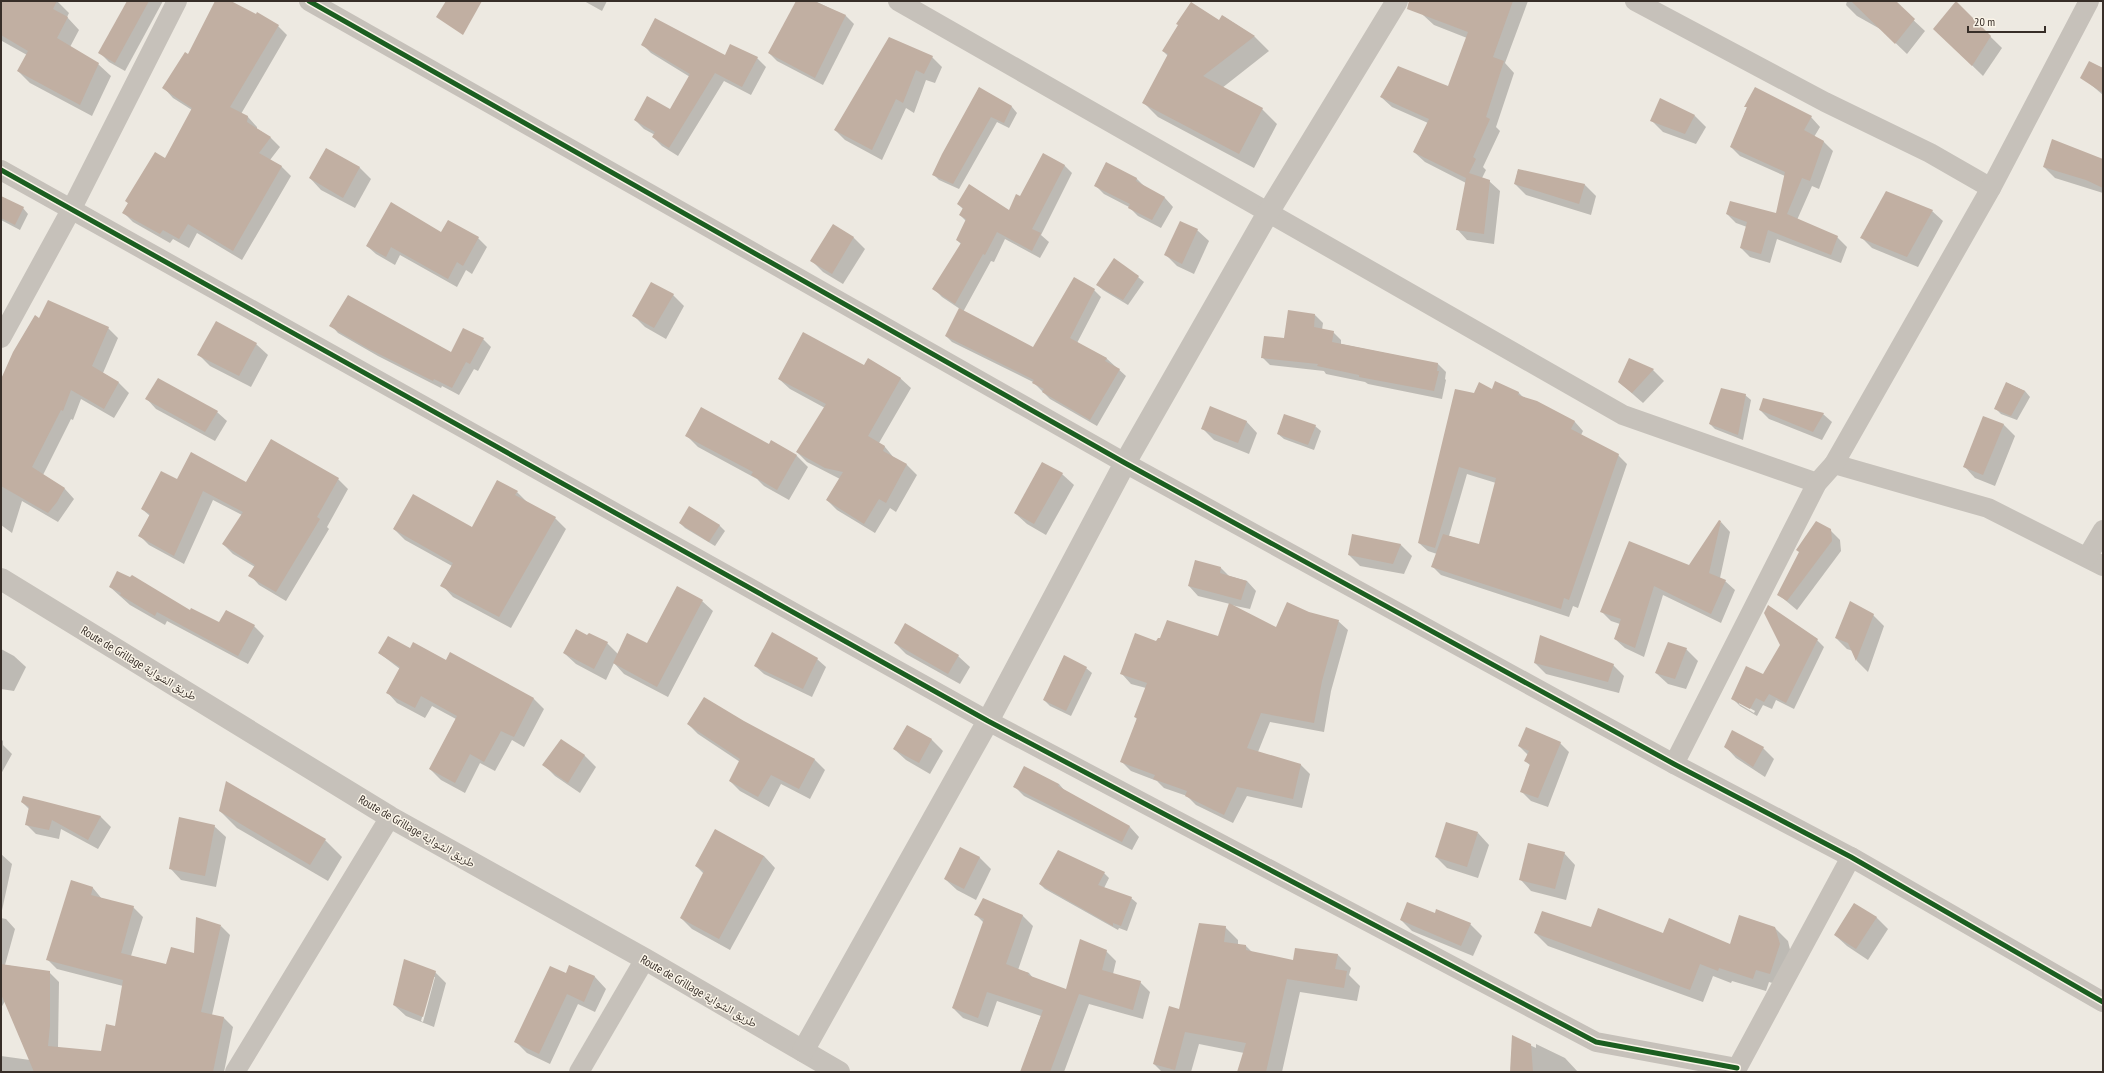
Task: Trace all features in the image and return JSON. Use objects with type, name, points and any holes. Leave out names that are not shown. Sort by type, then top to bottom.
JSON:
[{"type":"street","points":[[1,338],[71,210],[177,1]]},
{"type":"street","points":[[309,1],[1125,463],[1674,764],[1851,857],[2103,1002]]},
{"type":"street","points":[[898,1],[1623,414],[1817,483]]},
{"type":"street","points":[[803,1051],[988,721],[1125,463],[1269,211],[1397,1]]},
{"type":"street","points":[[1635,1],[1825,102],[1930,153],[1991,188]]},
{"type":"street","points":[[1674,764],[1817,483],[1834,464],[1991,188],[2089,1]]},
{"type":"street","points":[[1,170],[988,721],[1596,1042],[1736,1070],[1851,857]]},
{"type":"street","points":[[1834,464],[1988,508],[2095,562],[2103,530]]},
{"type":"street","name":"Route de Grillage طريق الشواية","points":[[1,579],[390,816],[645,959],[839,1072]]},
{"type":"street","points":[[236,1072],[390,816]]},
{"type":"street","points":[[579,1072],[645,959]]},
{"type":"building","points":[[1,1],[57,1],[53,9],[68,17],[57,38],[99,63],[80,105],[17,71],[28,51],[1,35]]},
{"type":"building","points":[[127,1],[149,1],[115,63],[98,53]]},
{"type":"building","points":[[215,1],[231,1],[256,14],[257,12],[279,25],[230,107],[248,116],[247,122],[271,137],[259,153],[282,166],[233,251],[188,224],[179,239],[163,230],[160,234],[122,213],[128,203],[125,201],[155,152],[165,158],[192,108],[162,88],[185,52],[188,54]]},
{"type":"building","points":[[446,1],[482,1],[463,35],[436,17]]},
{"type":"building","points":[[796,1],[814,1],[846,15],[815,78],[768,53]]},
{"type":"building","points":[[1409,1],[1513,1],[1493,57],[1504,61],[1486,117],[1490,119],[1473,157],[1476,159],[1469,173],[1490,180],[1484,234],[1456,230],[1466,178],[1413,152],[1429,119],[1380,97],[1398,66],[1448,86],[1468,32],[1407,9]]},
{"type":"building","points":[[1851,1],[1896,1],[1915,19],[1895,44]]},
{"type":"building","points":[[1956,1],[1991,36],[1972,66],[1933,29]]},
{"type":"building","points":[[1191,2],[1219,20],[1222,15],[1255,36],[1203,76],[1263,108],[1239,154],[1142,103],[1168,54],[1162,51],[1178,25],[1176,24]]},
{"type":"building","points":[[655,18],[725,55],[730,44],[758,57],[742,87],[715,73],[669,148],[652,137],[655,132],[634,120],[647,96],[670,109],[690,74],[641,45]]},
{"type":"building","points":[[889,37],[933,56],[924,74],[916,70],[903,103],[896,99],[872,150],[834,130]]},
{"type":"building","points":[[2089,61],[2103,68],[2103,93],[2080,78]]},
{"type":"building","points":[[979,87],[1012,106],[1004,123],[991,117],[953,184],[932,175]]},
{"type":"building","points":[[1755,87],[1812,116],[1804,130],[1824,141],[1810,181],[1802,178],[1787,214],[1838,236],[1831,255],[1768,230],[1761,254],[1740,248],[1747,222],[1726,214],[1730,201],[1776,213],[1785,172],[1730,147],[1747,107],[1744,107]]},
{"type":"building","points":[[1660,98],[1695,115],[1685,134],[1650,121]]},
{"type":"building","points":[[2052,139],[2103,159],[2103,188],[2086,180],[2043,167]]},
{"type":"building","points":[[326,148],[360,167],[343,198],[309,178]]},
{"type":"building","points":[[1043,153],[1065,165],[1032,229],[1041,233],[1032,251],[997,232],[985,255],[983,254],[955,304],[932,289],[961,243],[956,240],[966,219],[959,215],[963,208],[957,204],[969,184],[1009,210],[1016,194],[1020,196]]},
{"type":"building","points":[[1106,162],[1137,178],[1136,181],[1165,197],[1152,220],[1128,208],[1130,204],[1094,186]]},
{"type":"building","points":[[1518,169],[1585,184],[1579,204],[1514,184]]},
{"type":"building","points":[[1886,191],[1933,210],[1907,257],[1860,238]]},
{"type":"building","points":[[1,196],[24,207],[15,225],[1,218]]},
{"type":"building","points":[[391,202],[441,232],[448,220],[479,237],[463,266],[457,262],[448,279],[391,247],[386,257],[366,246]]},
{"type":"building","points":[[1180,221],[1198,229],[1182,264],[1164,255]]},
{"type":"building","points":[[833,224],[854,237],[832,274],[810,261]]},
{"type":"building","points":[[1114,258],[1139,276],[1123,300],[1096,285]]},
{"type":"building","points":[[1074,277],[1095,289],[1070,338],[1107,358],[1105,361],[1120,369],[1090,420],[1042,392],[1044,389],[1032,383],[1034,380],[945,336],[959,308],[1033,347]]},
{"type":"building","points":[[651,282],[674,294],[654,328],[632,316]]},
{"type":"building","points":[[348,295],[451,352],[463,328],[484,338],[470,364],[466,362],[452,388],[434,379],[433,381],[369,349],[329,326]]},
{"type":"building","points":[[48,300],[109,327],[92,366],[119,382],[104,409],[71,390],[63,411],[61,410],[32,467],[65,488],[57,502],[48,513],[1,486],[1,379],[13,352],[35,315],[39,318]]},
{"type":"building","points":[[1288,310],[1315,314],[1314,327],[1334,331],[1332,342],[1438,363],[1437,371],[1439,371],[1434,391],[1359,377],[1359,375],[1317,366],[1318,364],[1261,358],[1264,336],[1284,338]]},
{"type":"building","points":[[216,321],[257,343],[239,376],[197,355]]},
{"type":"building","points":[[803,332],[864,365],[868,358],[901,378],[868,436],[885,446],[883,451],[907,464],[886,503],[879,499],[864,524],[826,500],[843,472],[825,468],[796,452],[826,404],[778,379]]},
{"type":"building","points":[[1629,358],[1654,369],[1632,393],[1618,382]]},
{"type":"building","points":[[158,378],[218,411],[205,432],[145,399]]},
{"type":"building","points":[[1495,381],[1519,392],[1518,395],[1537,401],[1575,421],[1571,429],[1619,454],[1569,600],[1564,598],[1561,609],[1431,567],[1443,534],[1479,544],[1496,478],[1459,467],[1435,548],[1418,543],[1455,389],[1474,393],[1479,382],[1492,389]]},
{"type":"building","points":[[2006,382],[2025,391],[2011,416],[1994,409]]},
{"type":"building","points":[[1721,388],[1746,394],[1738,435],[1709,424]]},
{"type":"building","points":[[1763,398],[1824,413],[1813,432],[1759,410]]},
{"type":"building","points":[[1210,406],[1247,421],[1238,443],[1201,429]]},
{"type":"building","points":[[701,407],[769,444],[771,440],[797,455],[777,490],[751,475],[753,472],[685,436]]},
{"type":"building","points":[[1284,414],[1316,425],[1308,445],[1277,434]]},
{"type":"building","points":[[1983,416],[2004,424],[1983,475],[1963,467]]},
{"type":"building","points":[[271,439],[339,478],[317,517],[320,519],[276,592],[248,576],[255,565],[222,544],[243,512],[203,491],[174,556],[138,536],[150,514],[141,509],[161,471],[177,479],[191,452],[246,482]]},
{"type":"building","points":[[1042,462],[1063,473],[1034,524],[1014,513]]},
{"type":"building","points":[[497,480],[518,491],[515,495],[556,517],[499,617],[440,586],[453,563],[393,529],[413,494],[472,527]]},
{"type":"building","points":[[689,506],[720,525],[709,542],[679,523]]},
{"type":"building","points":[[1719,520],[1721,521],[1709,573],[1726,580],[1711,614],[1654,586],[1635,648],[1614,639],[1621,619],[1600,612],[1629,541],[1689,565]]},
{"type":"building","points":[[1816,521],[1831,529],[1832,541],[1787,601],[1777,595],[1799,552],[1796,550]]},
{"type":"building","points":[[1352,534],[1401,544],[1393,564],[1348,555]]},
{"type":"building","points":[[1195,560],[1221,567],[1220,573],[1247,581],[1241,600],[1188,586]]},
{"type":"building","points":[[117,571],[130,577],[132,575],[190,610],[191,608],[219,622],[226,610],[255,625],[238,656],[157,612],[155,616],[120,595],[121,593],[109,587]]},
{"type":"building","points":[[677,586],[703,600],[657,687],[613,663],[627,633],[647,643]]},
{"type":"building","points":[[1850,601],[1874,614],[1856,661],[1848,643],[1835,638]]},
{"type":"building","points":[[1287,602],[1309,612],[1339,620],[1322,681],[1314,723],[1261,713],[1247,748],[1301,764],[1293,799],[1237,787],[1224,815],[1185,796],[1187,791],[1153,779],[1155,775],[1120,762],[1137,718],[1134,717],[1147,683],[1120,674],[1135,633],[1156,641],[1160,638],[1167,620],[1218,636],[1229,603],[1276,627]]},
{"type":"building","points":[[1768,605],[1818,639],[1786,703],[1769,694],[1764,702],[1756,698],[1750,709],[1731,699],[1746,666],[1763,674],[1780,645],[1764,613]]},
{"type":"building","points":[[905,623],[959,655],[948,674],[894,643]]},
{"type":"building","points":[[576,629],[587,635],[589,633],[608,642],[594,669],[563,653]]},
{"type":"building","points":[[772,632],[818,658],[803,689],[754,666]]},
{"type":"building","points":[[1540,635],[1614,664],[1608,682],[1534,663]]},
{"type":"building","points":[[388,636],[410,648],[413,642],[446,660],[450,652],[534,698],[514,737],[501,731],[484,762],[470,754],[455,783],[429,769],[457,716],[421,696],[415,708],[386,693],[400,667],[378,653]]},
{"type":"building","points":[[1668,642],[1687,648],[1675,679],[1655,673]]},
{"type":"building","points":[[1064,655],[1087,667],[1066,711],[1043,700]]},
{"type":"building","points":[[704,697],[744,721],[815,759],[799,789],[771,775],[758,797],[729,781],[740,759],[687,724]]},
{"type":"building","points":[[907,725],[932,739],[919,763],[893,749]]},
{"type":"building","points":[[1526,727],[1561,742],[1538,798],[1520,792],[1530,764],[1524,761],[1529,751],[1518,746]]},
{"type":"building","points":[[1732,730],[1764,747],[1753,767],[1724,747]]},
{"type":"building","points":[[561,739],[585,755],[568,783],[542,765]]},
{"type":"building","points":[[1024,766],[1059,784],[1058,786],[1130,826],[1122,842],[1013,787]]},
{"type":"building","points":[[226,781],[326,839],[310,865],[219,811]]},
{"type":"building","points":[[23,796],[101,816],[88,840],[52,820],[49,830],[25,825],[29,807],[21,802]]},
{"type":"building","points":[[179,817],[215,825],[205,876],[169,869]]},
{"type":"building","points":[[1446,822],[1478,832],[1467,867],[1435,857]]},
{"type":"building","points":[[715,829],[764,856],[719,939],[680,918],[704,871],[695,866]]},
{"type":"building","points":[[1528,843],[1565,852],[1555,889],[1519,880]]},
{"type":"building","points":[[960,847],[980,857],[964,889],[944,879]]},
{"type":"building","points":[[1058,850],[1105,872],[1098,885],[1132,897],[1121,926],[1113,923],[1113,926],[1039,884]]},
{"type":"building","points":[[71,880],[93,887],[91,895],[134,906],[121,953],[166,964],[171,947],[194,953],[196,917],[221,925],[201,1012],[224,1017],[213,1072],[34,1072],[1,994],[1,964],[50,971],[50,1026],[48,1046],[101,1051],[106,1024],[115,1026],[123,980],[46,960]]},
{"type":"building","points":[[983,898],[1023,915],[1006,964],[1029,973],[1028,975],[1066,989],[1080,939],[1107,950],[1102,970],[1141,981],[1133,1010],[1079,994],[1050,1072],[1020,1072],[1043,1010],[987,992],[978,1018],[952,1008],[984,919],[974,915]]},
{"type":"building","points":[[1407,902],[1435,913],[1436,909],[1471,923],[1461,946],[1400,920]]},
{"type":"building","points":[[1854,903],[1877,917],[1856,949],[1834,935]]},
{"type":"building","points":[[1598,908],[1663,933],[1669,918],[1730,944],[1739,915],[1775,927],[1780,944],[1770,974],[1756,970],[1753,979],[1719,968],[1718,971],[1700,964],[1690,990],[1534,933],[1542,911],[1591,927]]},
{"type":"building","points":[[1199,923],[1226,926],[1224,942],[1246,945],[1246,950],[1293,960],[1295,948],[1338,954],[1335,969],[1347,971],[1344,988],[1287,979],[1266,1072],[1237,1072],[1246,1043],[1185,1032],[1175,1070],[1153,1064],[1169,1006],[1179,1009]]},
{"type":"building","points":[[404,959],[436,971],[423,1017],[393,1005]]},
{"type":"building","points":[[569,965],[595,976],[584,1002],[567,994],[539,1054],[514,1042],[550,966],[566,973]]},
{"type":"building","points":[[1512,1035],[1531,1044],[1533,1072],[1510,1072]]},
{"type":"cycle path","points":[[309,1],[1125,463],[1674,764],[1851,857],[2103,1002]]},
{"type":"cycle path","points":[[1,170],[988,721],[1596,1042],[1737,1068]]}]
